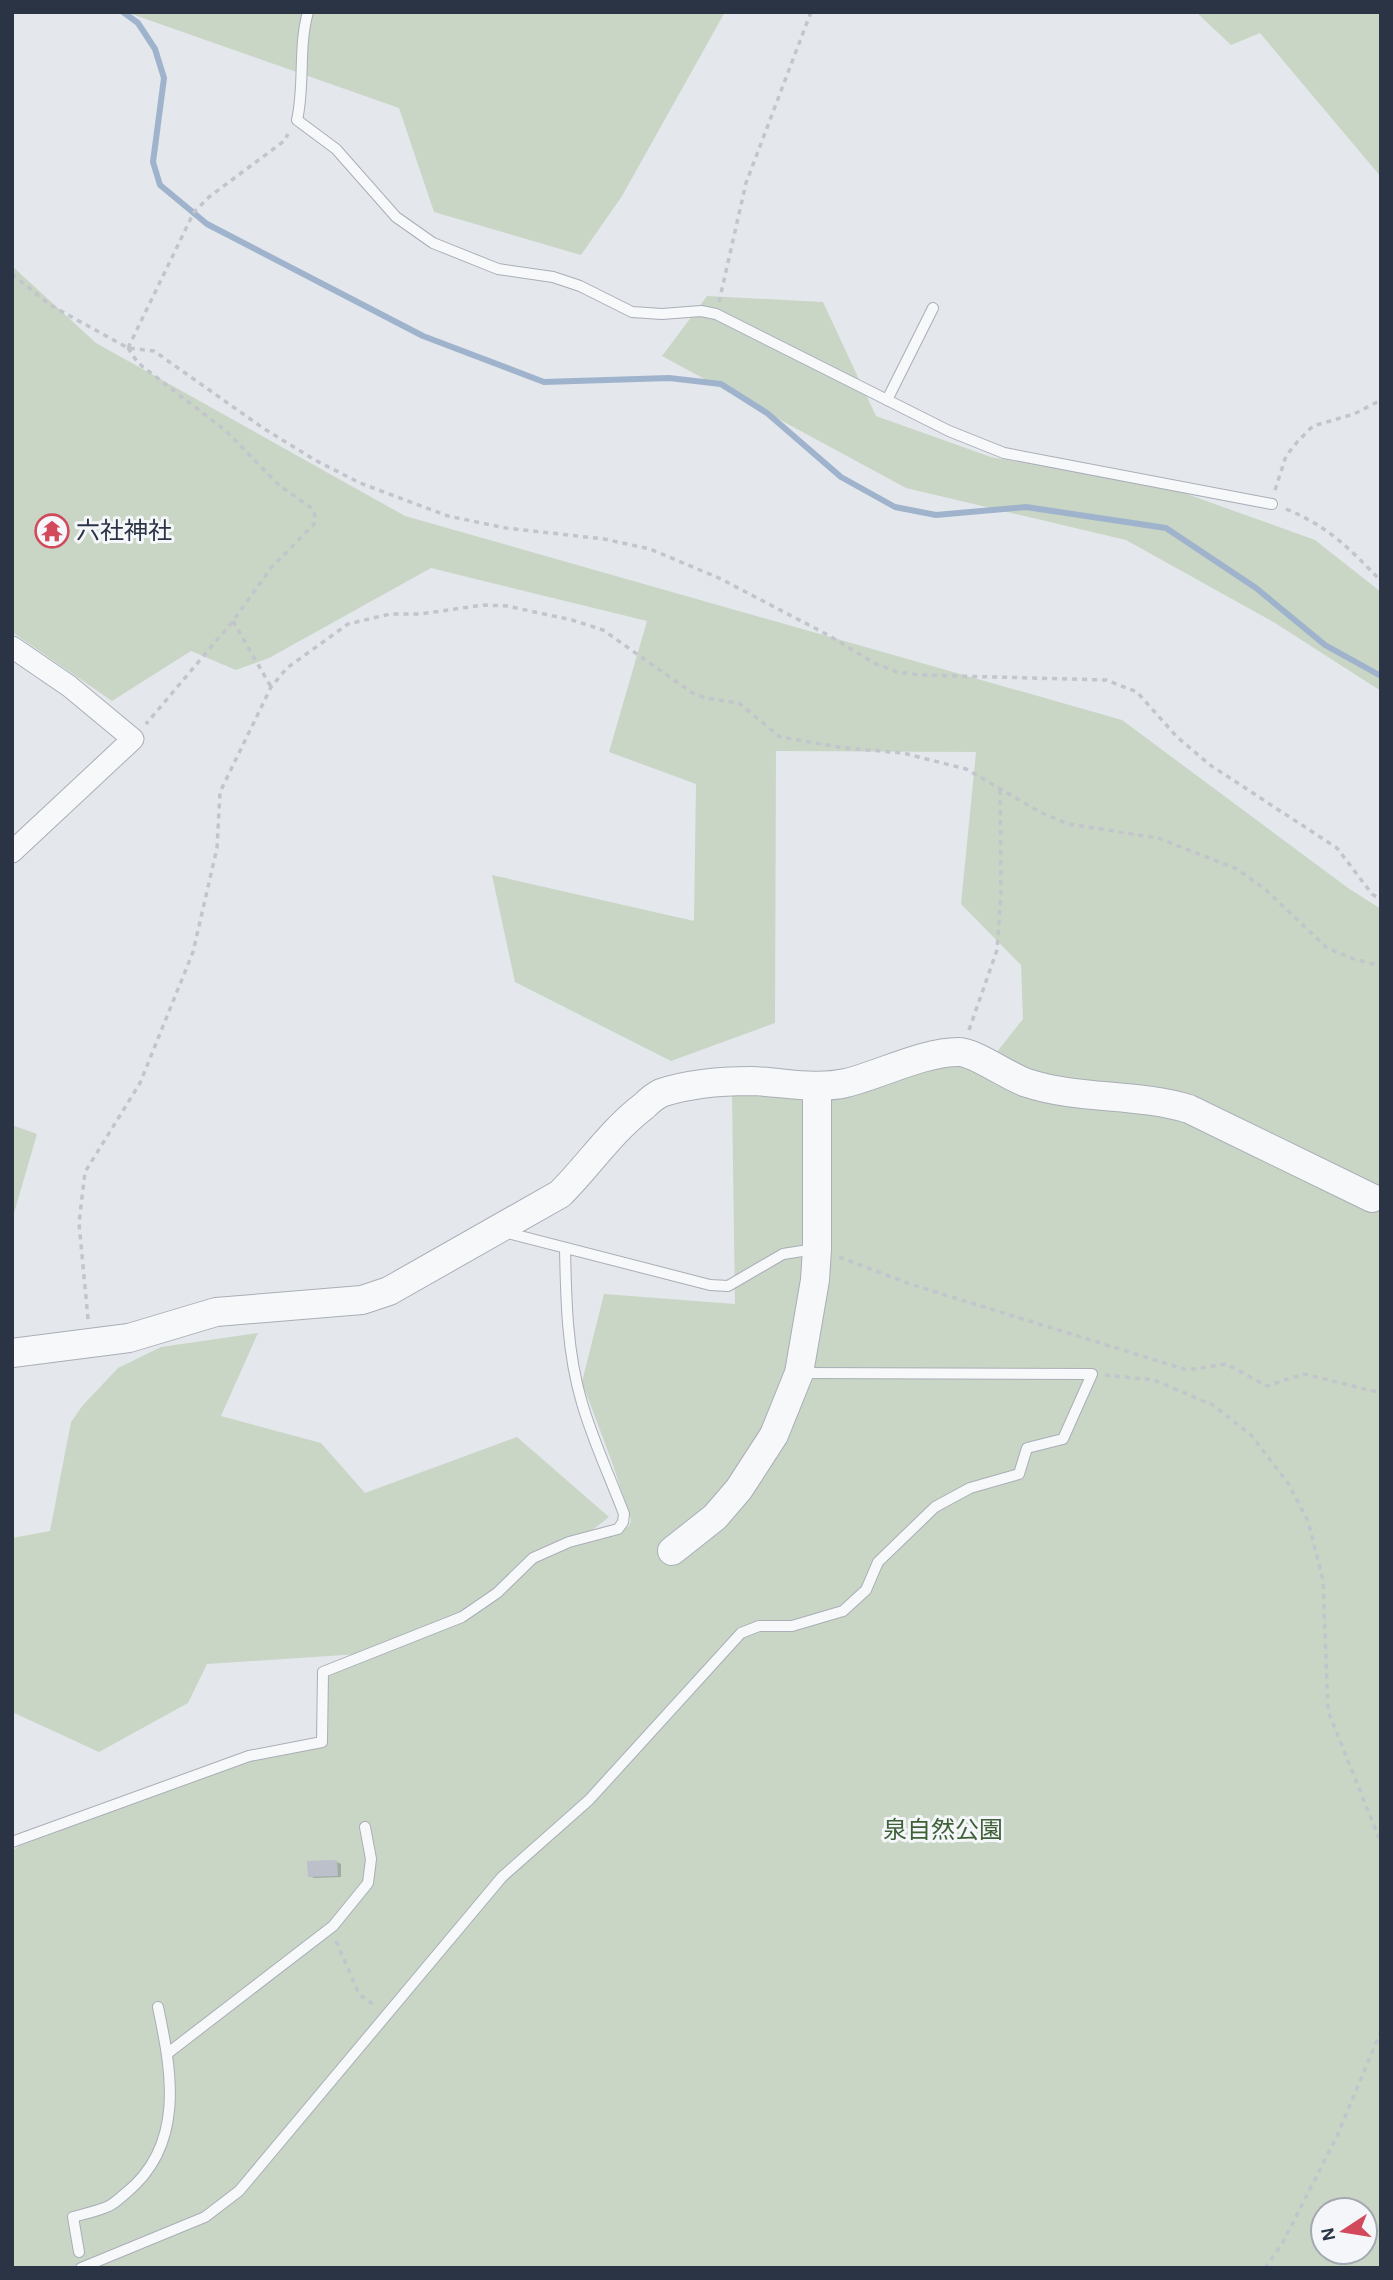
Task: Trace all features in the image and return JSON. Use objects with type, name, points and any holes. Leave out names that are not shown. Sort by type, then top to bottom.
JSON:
[{"type":"street","points":[[12,647],[69,686],[133,739],[12,852]]},
{"type":"street","points":[[12,1353],[91,1345],[129,1338],[216,1312],[362,1300],[388,1291],[560,1194],[606,1141],[634,1113],[659,1094],[711,1084],[750,1081],[817,1087],[845,1083],[937,1055],[962,1052],[1024,1082],[1059,1091],[1161,1101],[1189,1109],[1376,1200]]},
{"type":"street","points":[[671,1551],[715,1517],[739,1489],[774,1435],[799,1373],[814,1292],[817,1249],[817,1087]]},
{"type":"lane","points":[[308,12],[305,24],[302,97],[297,120],[336,149],[396,217],[433,243],[498,269],[553,277],[580,286],[632,312],[662,314],[701,311],[716,314],[949,431],[1004,453],[1272,503]]},
{"type":"lane","points":[[887,400],[933,308]]},
{"type":"lane","points":[[495,1230],[710,1285],[728,1286],[783,1254],[817,1249]]},
{"type":"lane","points":[[12,1842],[249,1756],[323,1742],[323,1672],[462,1617],[497,1593],[533,1558],[569,1542],[618,1529],[624,1514],[582,1402],[573,1358],[566,1309],[565,1248]]},
{"type":"lane","points":[[81,2268],[205,2217],[239,2191],[502,1877],[589,1800],[741,1633],[760,1626],[792,1626],[843,1611],[866,1590],[878,1562],[935,1507],[970,1488],[1019,1474],[1027,1448],[1063,1439],[1091,1374],[799,1373]]},
{"type":"lane","points":[[168,2053],[333,1926],[368,1883],[371,1859],[365,1827]]},
{"type":"lane","points":[[79,2252],[73,2217],[110,2206],[142,2179],[163,2144],[170,2112],[168,2053],[158,2007]]},
{"type":"path","points":[[716,314],[746,183],[811,12]]},
{"type":"path","points":[[128,348],[194,212],[209,197],[284,141],[297,120]]},
{"type":"path","points":[[12,274],[50,305],[128,348],[153,351],[263,428],[315,460],[360,483],[449,516],[506,528],[604,539],[650,549],[719,578],[828,635],[874,663],[897,672],[920,675],[1106,680],[1122,684],[1137,692],[1177,737],[1210,765],[1337,848],[1373,894],[1381,900]]},
{"type":"path","points":[[128,348],[138,363],[226,431],[280,486],[313,509],[315,516],[314,524],[271,568],[233,621],[133,739]]},
{"type":"path","points":[[1381,400],[1354,414],[1313,426],[1286,456],[1272,503],[1324,527],[1381,580]]},
{"type":"path","points":[[91,1345],[79,1223],[85,1172],[140,1083],[193,952],[218,848],[220,792],[271,687],[287,668],[348,624],[390,614],[420,614],[484,605],[507,606],[572,620],[603,630],[691,692],[705,698],[739,703],[780,737],[916,756],[966,769],[1042,813],[1068,824],[1158,838],[1237,869],[1266,890],[1327,948],[1381,966]]},
{"type":"path","points":[[233,621],[271,687]]},
{"type":"path","points":[[962,1052],[998,950],[1001,893],[1000,789]]},
{"type":"path","points":[[817,1249],[910,1284],[1187,1370],[1226,1364],[1267,1386],[1304,1374],[1381,1393]]},
{"type":"path","points":[[1091,1374],[1154,1380],[1213,1405],[1251,1435],[1289,1483],[1308,1521],[1323,1580],[1328,1711],[1381,1843]]},
{"type":"path","points":[[333,1926],[338,1948],[359,1994],[375,2005],[389,1997],[399,2001]]},
{"type":"path","points":[[1265,2268],[1283,2245],[1337,2136],[1381,2031]]},
{"type":"green space","points":[[126,12],[725,12],[622,196],[581,255],[434,212],[399,108]]},
{"type":"green space","points":[[1196,12],[1381,12],[1381,177],[1260,33],[1231,45]]},
{"type":"green space","name":"泉自然公園","points":[[12,266],[96,343],[405,516],[1122,720],[1348,888],[1381,909],[1381,2268],[12,2268],[12,1851],[19,1846],[249,1760],[326,1743],[328,1676],[389,1652],[207,1664],[188,1703],[99,1752],[12,1712],[12,1538],[50,1531],[71,1422],[83,1405],[118,1368],[161,1347],[258,1333],[221,1416],[321,1443],[365,1493],[517,1437],[609,1517],[576,1543],[618,1533],[629,1526],[631,1520],[582,1382],[604,1294],[735,1304],[732,1093],[941,1065],[966,1066],[981,1072],[1023,1019],[1021,965],[961,904],[976,752],[776,751],[775,1023],[671,1061],[515,982],[492,875],[694,921],[696,784],[609,752],[647,621],[431,568],[269,658],[236,670],[191,651],[112,701],[12,632]]},
{"type":"green space","points":[[707,296],[823,302],[876,416],[991,457],[1184,493],[1315,540],[1381,592],[1381,691],[1275,623],[1126,540],[906,488],[662,356]]},
{"type":"green space","points":[[12,1125],[37,1134],[12,1220]]},
{"type":"building","points":[[337,1860],[338,1876],[308,1877],[307,1861]]},
{"type":"waterway","points":[[123,12],[138,23],[155,49],[164,78],[153,162],[160,185],[207,224],[423,336],[544,382],[669,378],[721,384],[767,413],[841,477],[895,507],[936,515],[1026,507],[1166,528],[1256,588],[1325,645],[1381,676]]},
{"type":"place","name":"六社神社","points":[[52,531]]}]
